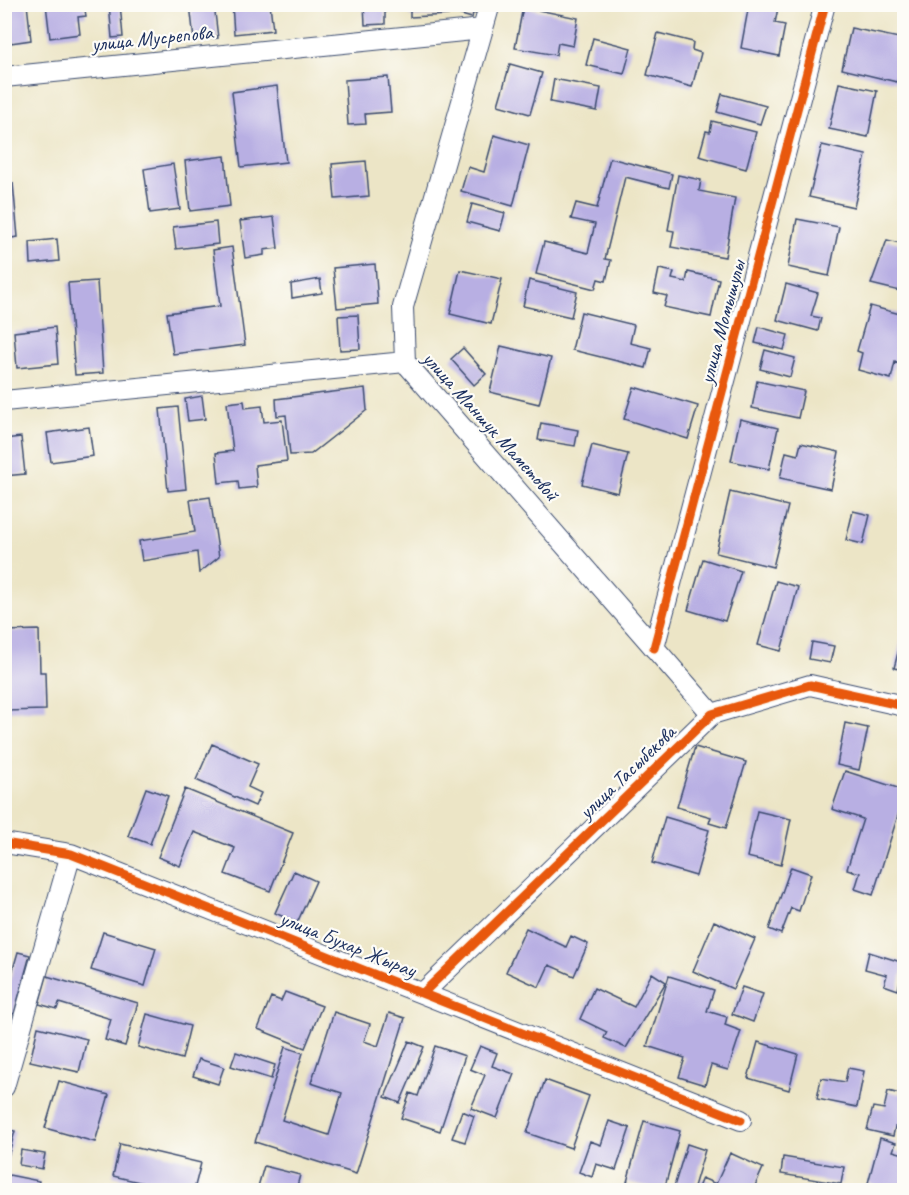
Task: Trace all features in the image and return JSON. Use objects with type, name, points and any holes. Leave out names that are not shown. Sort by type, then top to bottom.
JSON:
[{"type":"street","points":[[405,362],[403,307],[490,4]]},
{"type":"street","name":"улица Момышулы","points":[[654,648],[825,4]]},
{"type":"street","name":"улица Мусрепова","points":[[4,77],[483,29]]},
{"type":"street","name":"улица Маншук Маметовой","points":[[4,401],[405,362],[712,714]]},
{"type":"street","name":"улица Тасыбекова","points":[[423,993],[712,714],[810,685],[904,706]]},
{"type":"street","name":"улица Бухар Жырау","points":[[4,843],[71,854],[741,1120]]},
{"type":"street","points":[[4,1087],[71,854]]},
{"type":"building","points":[[27,4],[31,40],[4,44],[4,5]]},
{"type":"building","points":[[46,4],[84,4],[86,16],[78,17],[80,34],[50,38]]},
{"type":"building","points":[[109,4],[120,4],[123,37],[112,38]]},
{"type":"building","points":[[190,4],[214,4],[218,38],[194,40]]},
{"type":"building","points":[[232,4],[270,4],[273,30],[234,34]]},
{"type":"building","points":[[364,4],[385,4],[385,24],[365,25]]},
{"type":"building","points":[[393,4],[448,4],[448,15],[410,17],[410,7],[394,8]]},
{"type":"building","points":[[456,4],[484,4],[481,15],[473,13],[472,18],[454,13]]},
{"type":"building","points":[[749,4],[778,8],[775,23],[785,25],[779,56],[741,48]]},
{"type":"building","points":[[523,7],[578,18],[573,46],[558,43],[556,55],[515,48]]},
{"type":"building","points":[[851,28],[904,39],[904,51],[897,82],[842,69]]},
{"type":"building","points":[[658,33],[693,42],[692,50],[701,53],[692,87],[647,75]]},
{"type":"building","points":[[593,38],[631,48],[624,74],[586,65]]},
{"type":"building","points":[[510,64],[542,73],[530,114],[498,105]]},
{"type":"building","points":[[388,77],[391,112],[365,114],[366,124],[348,125],[345,80]]},
{"type":"building","points":[[554,79],[601,88],[597,111],[550,102]]},
{"type":"building","points":[[839,83],[877,91],[868,137],[829,129]]},
{"type":"building","points":[[277,86],[286,162],[241,167],[232,92]]},
{"type":"building","points":[[722,94],[766,106],[760,124],[717,112]]},
{"type":"building","points":[[712,121],[756,132],[746,169],[699,156],[706,131],[710,132]]},
{"type":"building","points":[[494,135],[529,145],[513,206],[461,191],[468,167],[484,172]]},
{"type":"building","points":[[822,145],[866,155],[854,207],[809,197]]},
{"type":"building","points":[[225,156],[230,206],[190,211],[185,161]]},
{"type":"building","points":[[610,158],[672,174],[669,188],[625,177],[605,259],[611,260],[606,281],[598,279],[595,289],[536,274],[544,242],[588,253],[595,224],[571,219],[576,203],[597,208]]},
{"type":"building","points":[[366,161],[369,196],[335,199],[332,164]]},
{"type":"building","points":[[173,164],[180,209],[150,213],[144,169]]},
{"type":"building","points":[[678,175],[701,180],[699,191],[735,198],[725,257],[671,247],[674,231],[668,230]]},
{"type":"building","points":[[13,183],[18,237],[4,239],[4,184]]},
{"type":"building","points":[[472,204],[505,213],[500,231],[467,222]]},
{"type":"building","points":[[274,217],[278,248],[264,250],[264,255],[245,258],[240,221]]},
{"type":"building","points":[[797,219],[839,227],[829,276],[788,267]]},
{"type":"building","points":[[216,222],[218,244],[176,249],[173,227]]},
{"type":"building","points":[[57,239],[59,261],[31,264],[30,242]]},
{"type":"building","points":[[887,240],[904,244],[904,292],[871,284]]},
{"type":"building","points":[[232,247],[245,345],[173,354],[167,313],[220,306],[213,250]]},
{"type":"building","points":[[375,264],[378,304],[337,308],[333,268]]},
{"type":"building","points":[[659,269],[674,272],[672,279],[686,282],[688,272],[719,279],[711,317],[664,307],[667,296],[654,293]]},
{"type":"building","points":[[460,270],[502,279],[491,324],[450,314]]},
{"type":"building","points":[[320,279],[322,293],[292,298],[291,284]]},
{"type":"building","points":[[529,280],[577,292],[571,317],[523,306]]},
{"type":"building","points":[[97,281],[103,373],[75,375],[68,283]]},
{"type":"building","points":[[786,284],[818,293],[811,316],[821,318],[818,331],[777,320]]},
{"type":"building","points":[[870,306],[904,315],[904,365],[895,362],[891,379],[858,370],[862,353],[857,351]]},
{"type":"building","points":[[581,312],[634,325],[630,343],[651,348],[646,368],[572,350]]},
{"type":"building","points":[[358,315],[360,349],[340,350],[338,316]]},
{"type":"building","points":[[55,327],[58,364],[17,368],[14,332]]},
{"type":"building","points":[[759,327],[788,335],[784,350],[755,343]]},
{"type":"building","points":[[501,346],[551,358],[539,404],[490,392]]},
{"type":"building","points":[[463,348],[486,374],[474,385],[451,359]]},
{"type":"building","points":[[765,350],[795,358],[790,377],[760,369]]},
{"type":"building","points":[[757,381],[804,391],[798,418],[752,408]]},
{"type":"building","points":[[634,387],[698,406],[688,439],[624,419]]},
{"type":"building","points":[[365,388],[367,410],[311,454],[290,455],[286,415],[277,416],[276,399]]},
{"type":"building","points":[[202,396],[205,419],[188,421],[185,399]]},
{"type":"building","points":[[244,401],[245,408],[262,406],[264,422],[282,420],[287,461],[255,465],[257,487],[239,489],[238,481],[219,483],[216,453],[233,451],[227,403]]},
{"type":"building","points":[[178,407],[186,489],[168,491],[160,409]]},
{"type":"building","points":[[740,419],[778,428],[769,469],[731,461]]},
{"type":"building","points":[[541,423],[578,430],[575,446],[538,440]]},
{"type":"building","points":[[89,427],[93,456],[51,462],[47,433]]},
{"type":"building","points":[[21,437],[25,474],[4,476],[4,439]]},
{"type":"building","points":[[801,443],[839,452],[831,489],[780,478],[786,452],[798,455]]},
{"type":"building","points":[[592,445],[628,454],[618,493],[582,484]]},
{"type":"building","points":[[730,492],[788,506],[773,567],[716,553]]},
{"type":"building","points":[[210,497],[219,557],[199,573],[197,552],[142,561],[139,541],[195,532],[190,500]]},
{"type":"building","points":[[853,511],[870,515],[863,544],[846,540]]},
{"type":"building","points":[[703,559],[741,571],[725,621],[688,610]]},
{"type":"building","points":[[776,581],[798,587],[781,651],[758,645]]},
{"type":"building","points":[[39,630],[40,672],[45,672],[46,710],[4,711],[5,631]]},
{"type":"building","points":[[904,630],[904,670],[894,668]]},
{"type":"building","points":[[812,642],[834,646],[830,663],[809,659]]},
{"type":"building","points":[[845,723],[868,728],[859,770],[837,765]]},
{"type":"building","points":[[212,744],[258,764],[248,787],[261,793],[255,806],[196,780]]},
{"type":"building","points":[[695,747],[746,762],[726,828],[709,823],[711,817],[677,807]]},
{"type":"building","points":[[845,771],[904,790],[873,895],[855,889],[860,873],[847,869],[863,819],[832,809]]},
{"type":"building","points":[[146,788],[168,796],[150,844],[128,836]]},
{"type":"building","points":[[185,789],[293,833],[270,891],[225,874],[235,848],[194,832],[180,866],[158,857]]},
{"type":"building","points":[[757,811],[791,819],[781,865],[747,857]]},
{"type":"building","points":[[665,817],[709,830],[696,876],[652,863]]},
{"type":"building","points":[[791,867],[811,874],[799,911],[791,908],[781,934],[769,929]]},
{"type":"building","points":[[294,871],[316,881],[297,923],[275,913]]},
{"type":"building","points":[[714,921],[755,939],[733,989],[693,971]]},
{"type":"building","points":[[526,928],[566,947],[571,936],[588,944],[574,976],[549,965],[539,987],[506,972]]},
{"type":"building","points":[[103,932],[156,948],[145,986],[91,970]]},
{"type":"building","points":[[18,952],[30,955],[14,1014],[4,1011],[4,1000]]},
{"type":"building","points":[[869,952],[904,963],[898,990],[884,985],[887,975],[865,969]]},
{"type":"building","points":[[652,973],[666,982],[626,1048],[604,1038],[607,1032],[580,1019],[594,988],[634,1007]]},
{"type":"building","points":[[47,976],[138,1003],[125,1046],[105,1040],[111,1019],[59,1003],[57,1009],[39,1004]]},
{"type":"building","points":[[669,976],[714,990],[707,1011],[727,1017],[725,1025],[741,1031],[728,1070],[711,1065],[705,1085],[679,1077],[685,1058],[647,1046]]},
{"type":"building","points":[[742,987],[763,994],[753,1022],[732,1014]]},
{"type":"building","points":[[285,992],[322,1006],[305,1048],[258,1029],[271,997],[281,1001]]},
{"type":"building","points":[[334,1012],[370,1024],[364,1041],[378,1046],[389,1013],[405,1018],[356,1174],[255,1142],[285,1047],[303,1053],[282,1120],[329,1135],[342,1093],[311,1083]]},
{"type":"building","points":[[147,1014],[190,1026],[182,1059],[138,1047]]},
{"type":"building","points":[[38,1027],[87,1039],[79,1072],[30,1061]]},
{"type":"building","points":[[409,1041],[424,1047],[400,1103],[385,1097]]},
{"type":"building","points":[[758,1042],[798,1054],[789,1090],[748,1078]]},
{"type":"building","points":[[435,1046],[465,1056],[440,1131],[401,1118],[410,1093],[418,1096]]},
{"type":"building","points":[[480,1046],[497,1053],[492,1066],[514,1074],[497,1118],[471,1108],[485,1075],[470,1069]]},
{"type":"building","points":[[236,1052],[275,1065],[271,1079],[231,1066]]},
{"type":"building","points":[[199,1059],[224,1067],[218,1084],[193,1076]]},
{"type":"building","points":[[848,1068],[864,1071],[857,1107],[817,1099],[821,1078],[845,1082]]},
{"type":"building","points":[[545,1080],[589,1096],[571,1148],[527,1133]]},
{"type":"building","points":[[904,1080],[904,1129],[895,1127],[893,1136],[867,1130],[873,1107],[884,1109],[888,1091],[900,1094]]},
{"type":"building","points":[[59,1081],[109,1095],[95,1142],[45,1128]]},
{"type":"building","points":[[462,1111],[474,1116],[465,1142],[452,1138]]},
{"type":"building","points":[[609,1121],[630,1128],[616,1170],[596,1164],[592,1177],[579,1172],[590,1141],[601,1145]]},
{"type":"building","points":[[644,1121],[680,1131],[664,1190],[627,1182]]},
{"type":"building","points":[[5,1129],[15,1131],[7,1160],[4,1159]]},
{"type":"building","points":[[880,1138],[896,1143],[893,1151],[904,1154],[904,1190],[882,1190],[883,1188],[868,1183]]},
{"type":"building","points":[[120,1144],[201,1163],[194,1190],[174,1190],[113,1176]]},
{"type":"building","points":[[687,1144],[705,1150],[693,1190],[673,1190]]},
{"type":"building","points":[[21,1150],[45,1154],[42,1169],[19,1165]]},
{"type":"building","points":[[730,1153],[763,1168],[753,1190],[697,1190],[702,1178],[716,1184]]},
{"type":"building","points":[[783,1157],[844,1167],[841,1184],[781,1174]]},
{"type":"building","points":[[264,1166],[300,1175],[296,1190],[257,1190]]},
{"type":"building","points":[[4,1174],[39,1181],[37,1190],[4,1190]]},
{"type":"cycle path","points":[[654,648],[825,4]]},
{"type":"cycle path","points":[[423,993],[712,714],[810,685],[904,706]]},
{"type":"cycle path","points":[[4,843],[71,854],[741,1120]]}]
